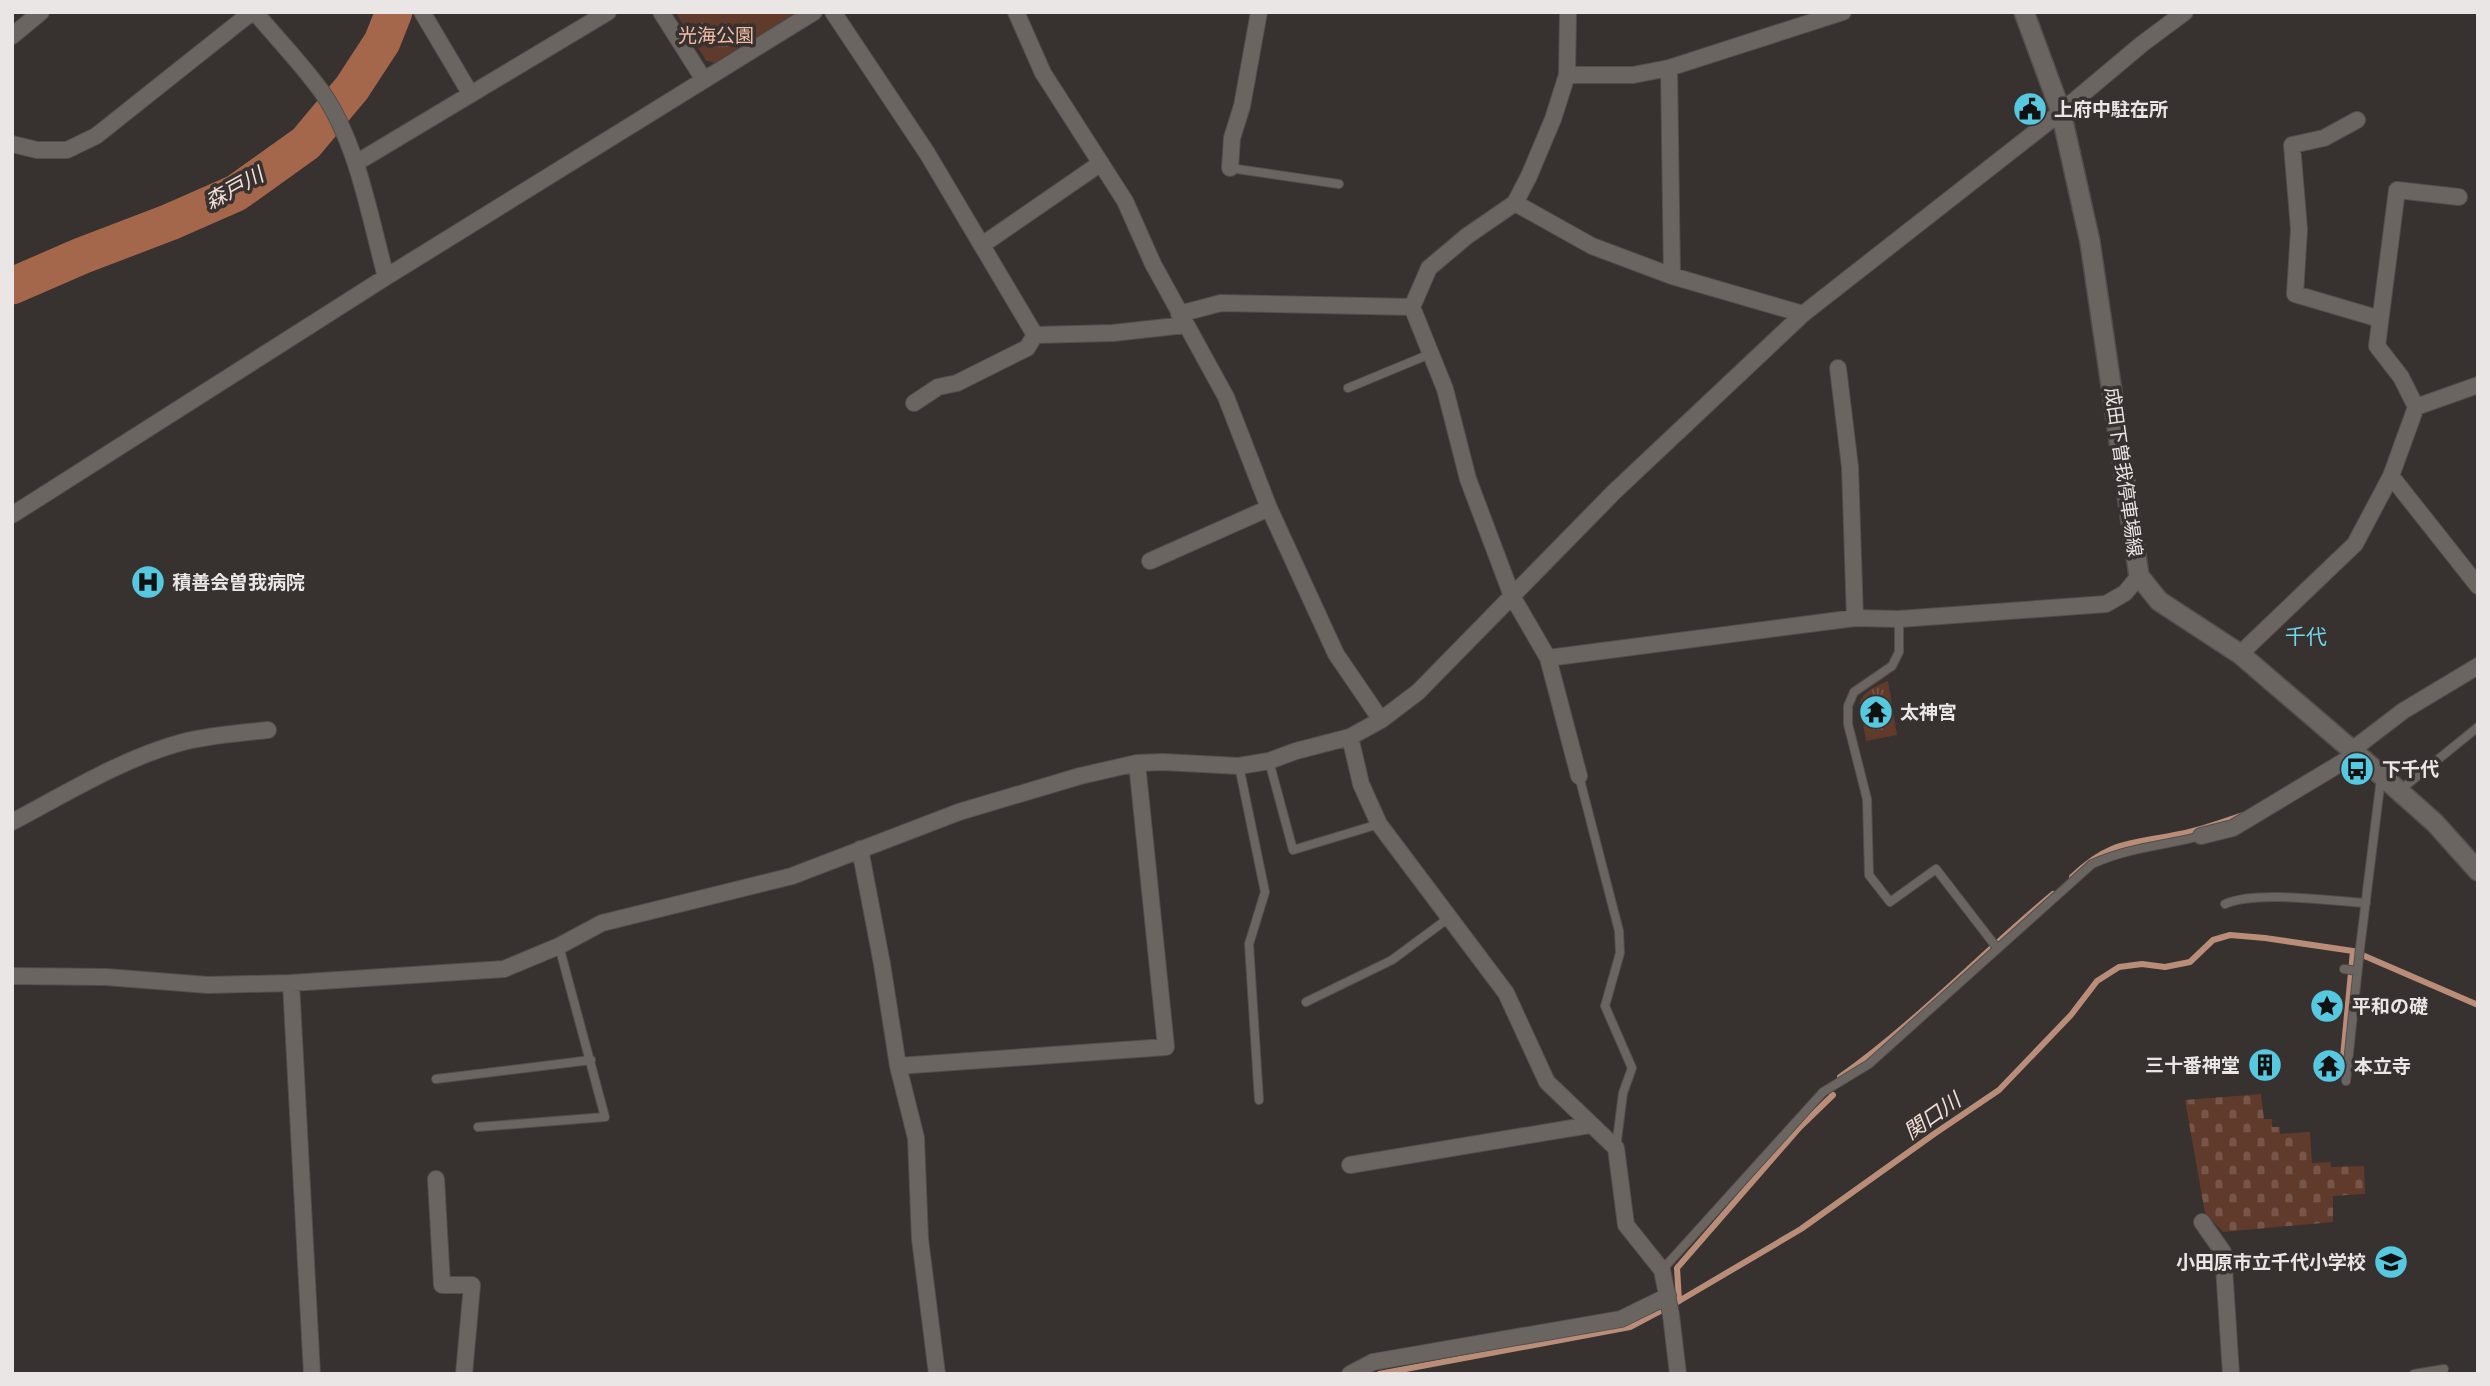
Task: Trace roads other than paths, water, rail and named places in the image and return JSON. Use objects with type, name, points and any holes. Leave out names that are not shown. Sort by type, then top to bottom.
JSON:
[{"type":"main road","name":"成田下曽我停車場線","points":[[2024,12],[2061,112],[2090,242],[2139,576],[2159,601],[2240,654],[2381,775],[2435,823],[2478,871]]},
{"type":"street","points":[[12,36],[41,12]]},
{"type":"street","points":[[12,144],[37,150],[67,150],[96,136],[253,12],[327,101],[356,163],[386,277]]},
{"type":"street","points":[[422,12],[470,93]]},
{"type":"street","points":[[356,163],[608,12]]},
{"type":"street","points":[[661,12],[704,79]]},
{"type":"street","points":[[12,515],[386,277],[814,12]]},
{"type":"street","points":[[833,12],[927,153],[1035,335]]},
{"type":"street","points":[[1016,12],[1043,73],[1125,201],[1153,264],[1226,397],[1269,508],[1336,654],[1381,720]]},
{"type":"street","points":[[1230,168],[1232,138],[1242,106],[1259,12]]},
{"type":"street","points":[[1568,12],[1567,75],[1553,119],[1515,203],[1467,236],[1429,268],[1412,307],[1445,389],[1468,479],[1512,596],[1548,657],[1579,776]]},
{"type":"street","points":[[1567,75],[1633,75],[1669,68],[1843,12]]},
{"type":"street","points":[[12,976],[106,977],[208,985],[291,983],[504,970],[559,946],[602,923],[792,876],[959,812],[1080,776],[1138,763],[1239,766],[1269,761],[1350,737],[1381,720],[1418,692],[1614,492],[1803,314],[2061,112],[2141,44],[2185,12]]},
{"type":"street","points":[[1669,68],[1672,276]]},
{"type":"street","points":[[2357,120],[2324,138],[2292,145],[2299,229],[2295,294],[2380,319]]},
{"type":"street","points":[[982,245],[1101,163]]},
{"type":"street","points":[[2417,407],[2401,377],[2376,346],[2397,190],[2459,197]]},
{"type":"street","points":[[1515,203],[1592,246],[1672,276],[1803,314]]},
{"type":"street","points":[[1035,335],[1113,333],[1182,319],[1221,303],[1412,307]]},
{"type":"street","points":[[914,403],[938,387],[957,383],[1027,348],[1035,335]]},
{"type":"street","points":[[1838,368],[1850,467],[1855,618]]},
{"type":"street","points":[[2240,654],[2355,544],[2391,476],[2417,407],[2478,384]]},
{"type":"street","points":[[2391,476],[2472,564],[2478,586]]},
{"type":"street","points":[[1150,561],[1269,508]]},
{"type":"street","points":[[1548,657],[1855,618],[1899,620],[2106,604],[2125,593],[2139,576]]},
{"type":"street","points":[[2201,836],[2233,828],[2354,752],[2403,711],[2478,666]]},
{"type":"street","points":[[12,822],[142,756],[183,742],[268,730]]},
{"type":"street","points":[[1350,737],[1361,784],[1379,824],[1506,993],[1548,1082],[1616,1148],[1626,1226],[1662,1270],[1678,1374]]},
{"type":"street","points":[[898,1066],[1166,1047],[1138,763]]},
{"type":"street","points":[[860,849],[898,1066],[916,1138],[920,1239],[937,1374]]},
{"type":"street","points":[[291,983],[312,1374]]},
{"type":"street","points":[[1350,1165],[1590,1125]]},
{"type":"street","points":[[436,1179],[442,1284],[472,1285],[464,1374]]},
{"type":"street","points":[[2202,1223],[2223,1252],[2231,1374]]},
{"type":"street","points":[[1350,1374],[1373,1362],[1621,1319],[1668,1296]]},
{"type":"lane","points":[[1230,168],[1339,184]]},
{"type":"lane","points":[[1348,387],[1430,354]]},
{"type":"lane","points":[[1899,620],[1899,652],[1892,666],[1854,692],[1848,706],[1848,724],[1867,799],[1869,875],[1890,902],[1936,869],[1994,944]]},
{"type":"lane","points":[[2399,791],[2478,727]]},
{"type":"lane","points":[[1269,761],[1293,849],[1379,824]]},
{"type":"lane","points":[[1239,766],[1265,892],[1249,944],[1259,1100]]},
{"type":"lane","points":[[2346,1081],[2351,970],[2358,960],[2360,948],[2381,775]]},
{"type":"lane","points":[[1579,776],[1619,931],[1620,953],[1605,1006],[1632,1068],[1623,1093],[1616,1148]]},
{"type":"lane","points":[[1662,1270],[1823,1092],[1869,1064],[1994,944],[2092,864],[2117,853],[2201,836]]},
{"type":"lane","points":[[2225,904],[2239,898],[2260,897],[2366,903]]},
{"type":"lane","points":[[1306,1002],[1392,960],[1450,917]]},
{"type":"lane","points":[[478,1126],[605,1117],[559,946]]},
{"type":"lane","points":[[436,1079],[591,1060]]},
{"type":"lane","points":[[2414,1374],[2444,1369]]},
{"type":"waterway","name":"森戸川","points":[[12,286],[236,193],[306,143],[352,88],[382,42],[394,12]]},
{"type":"waterway","points":[[2072,877],[2098,856],[2122,845],[2188,832],[2243,815]]},
{"type":"waterway","points":[[1840,1077],[1922,1011],[2053,894]]},
{"type":"waterway","name":"関口川","points":[[1379,1374],[1630,1327],[1679,1301],[1801,1229],[1999,1090],[2071,1015],[2097,981],[2119,967],[2142,964],[2165,967],[2190,962],[2213,940],[2230,935],[2265,938],[2353,951],[2478,1005]]},
{"type":"waterway","points":[[2343,1057],[2353,951]]},
{"type":"waterway","points":[[1679,1301],[1677,1268],[1800,1127],[1833,1095]]},
{"type":"place","name":"上府中駐在所","points":[[2030,109]]},
{"type":"place","name":"積善会曽我病院","points":[[148,582]]},
{"type":"place","name":"太神宮","points":[[1876,712]]},
{"type":"place","name":"下千代","points":[[2357,769]]},
{"type":"place","name":"平和の礎","points":[[2327,1006]]},
{"type":"place","name":"三十番神堂","points":[[2265,1065]]},
{"type":"place","name":"本立寺","points":[[2329,1066]]},
{"type":"place","name":"小田原市立千代小学校","points":[[2391,1262]]},
{"type":"district","name":"千代","points":[[2306,636]]},
{"type":"park label","name":"光海公園","points":[[716,35]]}]
